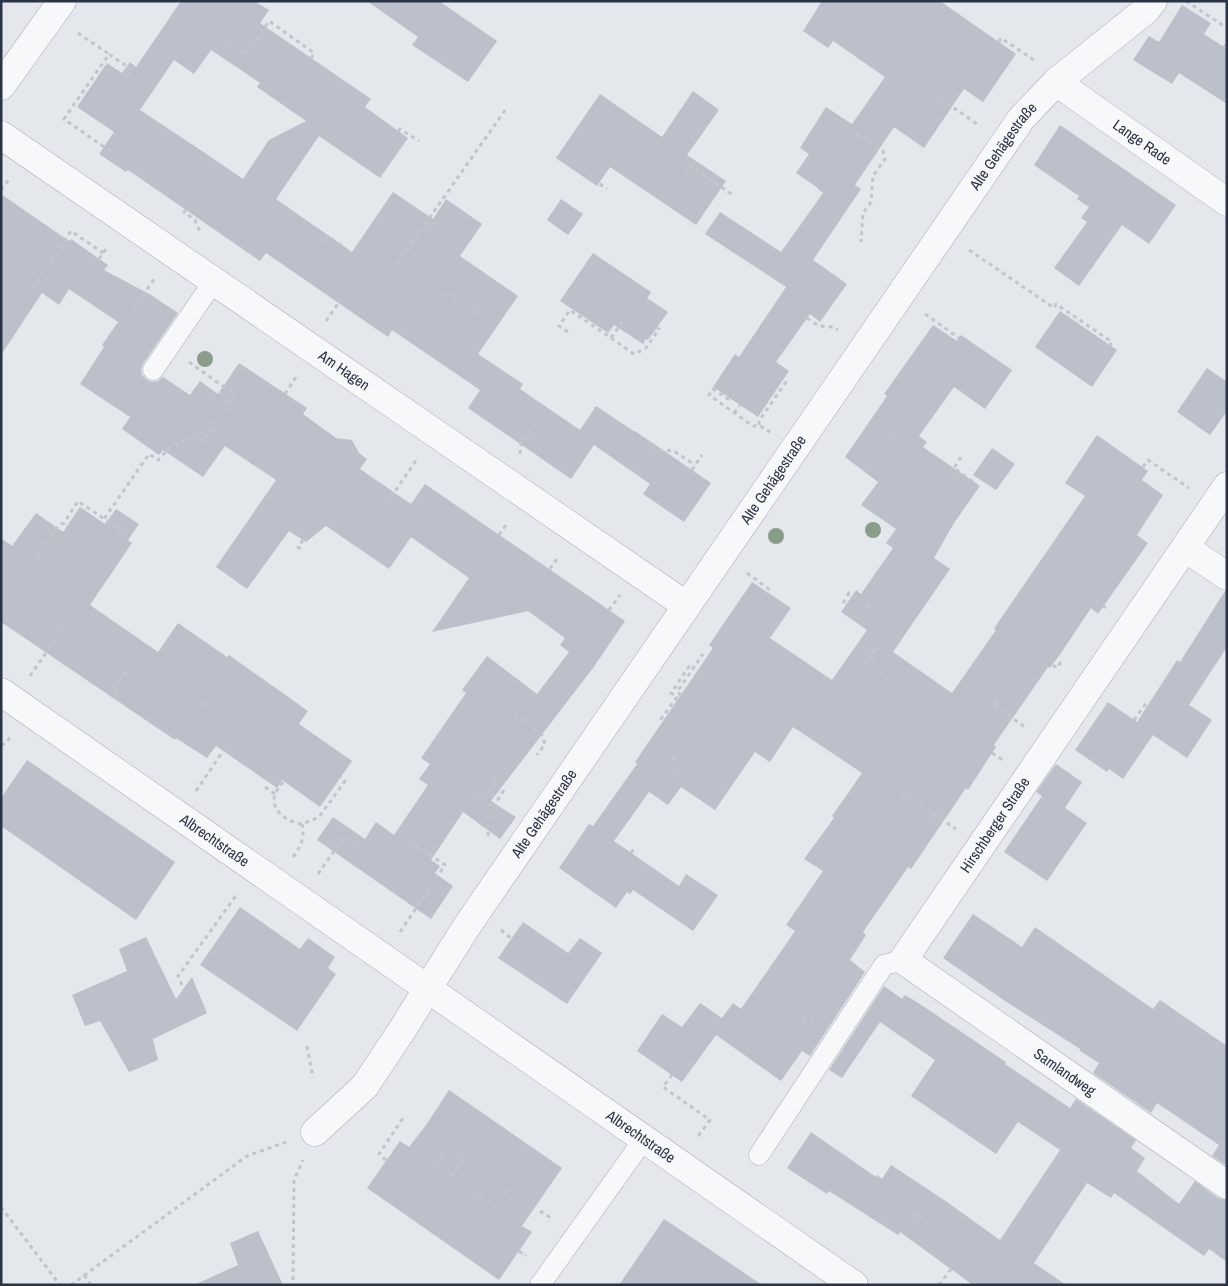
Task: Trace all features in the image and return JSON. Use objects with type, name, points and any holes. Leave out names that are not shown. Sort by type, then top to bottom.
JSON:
[{"type":"street","points":[[1,86],[62,1]]},
{"type":"street","name":"Alte Gehägestraße","points":[[428,988],[476,913],[1021,119],[1056,82],[1144,4]]},
{"type":"street","name":"Lange Rade","points":[[1056,82],[1227,202]]},
{"type":"street","name":"Am Hagen","points":[[1,134],[214,281],[571,518],[687,606]]},
{"type":"street","name":"Hirschberger Straße","points":[[903,960],[1050,744],[1163,570],[1185,548],[1227,486]]},
{"type":"street","points":[[1185,548],[1227,576]]},
{"type":"street","name":"Albrechtstraße","points":[[1,692],[854,1285]]},
{"type":"street","name":"Samlandweg","points":[[903,960],[1227,1185]]},
{"type":"street","points":[[315,1132],[365,1086],[428,988]]},
{"type":"lane","points":[[153,370],[214,281]]},
{"type":"lane","points":[[758,1155],[884,965],[903,960]]},
{"type":"lane","points":[[540,1285],[644,1139]]},
{"type":"path","points":[[1186,1],[1227,28]]},
{"type":"path","points":[[228,43],[246,55],[269,22],[314,53],[311,58]]},
{"type":"path","points":[[78,32],[132,70],[126,78]]},
{"type":"path","points":[[998,42],[1002,38],[1038,63]]},
{"type":"path","points":[[1224,47],[1227,43]]},
{"type":"path","points":[[298,49],[301,44]]},
{"type":"path","points":[[473,49],[479,53]]},
{"type":"path","points":[[109,54],[64,119],[117,156]]},
{"type":"path","points":[[934,94],[982,128]]},
{"type":"path","points":[[397,264],[506,109]]},
{"type":"path","points":[[398,131],[400,129],[419,141]]},
{"type":"path","points":[[856,134],[883,150],[885,159],[873,176],[871,202],[863,213],[861,242]]},
{"type":"path","points":[[685,175],[691,166],[733,195]]},
{"type":"path","points":[[1097,169],[1103,173]]},
{"type":"path","points":[[590,174],[589,177],[606,189]]},
{"type":"path","points":[[186,210],[184,212],[195,220],[201,237]]},
{"type":"path","points":[[33,288],[72,231],[103,254],[99,259]]},
{"type":"path","points":[[320,240],[323,242],[327,236],[345,248]]},
{"type":"path","points":[[968,249],[1054,308],[1056,304],[1112,342],[1105,352]]},
{"type":"path","points":[[133,309],[156,278]]},
{"type":"path","points":[[446,293],[474,313],[472,315]]},
{"type":"path","points":[[323,326],[344,295]]},
{"type":"path","points":[[568,332],[559,326],[570,310],[634,354],[646,348],[659,329],[657,328]]},
{"type":"path","points":[[924,313],[959,338]]},
{"type":"path","points":[[611,338],[625,318]]},
{"type":"path","points":[[807,318],[819,326],[833,327],[839,331]]},
{"type":"path","points":[[104,518],[149,454],[158,460],[170,447],[196,434],[203,441],[235,394],[185,359]]},
{"type":"path","points":[[759,425],[759,421],[788,379]]},
{"type":"path","points":[[285,394],[290,386]]},
{"type":"path","points":[[220,394],[224,387]]},
{"type":"path","points":[[729,398],[713,389],[709,395],[754,426],[759,425],[774,434]]},
{"type":"path","points":[[734,413],[740,405]]},
{"type":"path","points":[[892,442],[893,440],[888,437],[894,428]]},
{"type":"path","points":[[515,460],[520,453],[521,444],[530,430]]},
{"type":"path","points":[[647,446],[649,443],[658,450],[674,451],[695,465]]},
{"type":"path","points":[[391,497],[422,451]]},
{"type":"path","points":[[692,470],[702,455]]},
{"type":"path","points":[[962,457],[954,468],[972,481],[970,485]]},
{"type":"path","points":[[1143,467],[1148,460],[1192,490]]},
{"type":"path","points":[[33,563],[59,525],[64,523],[78,501],[120,529],[118,533]]},
{"type":"path","points":[[499,535],[507,524]]},
{"type":"path","points":[[303,540],[298,547],[304,552]]},
{"type":"path","points":[[550,569],[559,555]]},
{"type":"path","points":[[746,573],[770,590],[768,592]]},
{"type":"path","points":[[610,610],[624,590]]},
{"type":"path","points":[[843,603],[849,593],[869,606],[870,604]]},
{"type":"path","points":[[1096,601],[1104,607]]},
{"type":"path","points":[[32,673],[62,630],[59,627]]},
{"type":"path","points":[[875,649],[868,659],[883,669],[880,673]]},
{"type":"path","points":[[681,695],[677,692],[702,654]]},
{"type":"path","points":[[1053,665],[1057,668],[1062,660]]},
{"type":"path","points":[[118,693],[113,689],[129,666],[126,664]]},
{"type":"path","points":[[668,724],[661,719],[676,697],[671,693],[690,665],[694,667]]},
{"type":"path","points":[[997,700],[993,705],[1050,744]]},
{"type":"path","points":[[1134,720],[1146,702]]},
{"type":"path","points":[[200,703],[206,708]]},
{"type":"path","points":[[514,714],[542,735],[545,744],[537,755]]},
{"type":"path","points":[[198,788],[223,751]]},
{"type":"path","points":[[992,753],[1002,759]]},
{"type":"path","points":[[675,756],[671,763],[677,767],[676,769]]},
{"type":"path","points":[[493,777],[498,780],[489,793],[498,800]]},
{"type":"path","points":[[283,782],[275,794],[274,801],[276,806],[279,812],[290,821],[302,824],[319,817],[345,780],[341,778]]},
{"type":"path","points":[[265,787],[275,794]]},
{"type":"path","points":[[490,845],[487,829],[488,816],[506,787]]},
{"type":"path","points":[[475,795],[493,807]]},
{"type":"path","points":[[902,800],[906,795],[958,830]]},
{"type":"path","points":[[296,853],[302,843],[304,832],[302,824]]},
{"type":"path","points":[[321,870],[344,837],[359,847]]},
{"type":"path","points":[[403,927],[444,865],[415,845],[413,848]]},
{"type":"path","points":[[631,853],[635,847]]},
{"type":"path","points":[[182,985],[178,976],[238,892]]},
{"type":"path","points":[[802,1019],[808,1020]]},
{"type":"path","points":[[307,1046],[313,1078]]},
{"type":"path","points":[[672,1075],[663,1087],[710,1120],[700,1134]]},
{"type":"path","points":[[386,1160],[379,1154],[405,1115]]},
{"type":"path","points":[[71,1285],[247,1156],[315,1132]]},
{"type":"path","points":[[293,1280],[294,1180],[315,1132]]},
{"type":"path","points":[[436,1166],[449,1146]]},
{"type":"path","points":[[450,1176],[464,1157]]},
{"type":"path","points":[[480,1196],[493,1177]]},
{"type":"path","points":[[495,1207],[508,1188]]},
{"type":"path","points":[[1,1207],[60,1285]]},
{"type":"path","points":[[540,1211],[551,1218],[546,1226]]},
{"type":"path","points":[[913,1212],[921,1218]]},
{"type":"path","points":[[519,1251],[525,1256],[530,1248]]},
{"type":"path","points":[[940,1285],[950,1269]]},
{"type":"path","points":[[84,1275],[91,1285]]},
{"type":"building","points":[[181,1],[254,1],[269,10],[260,23],[371,99],[365,107],[408,138],[380,178],[319,136],[276,199],[352,252],[393,192],[433,219],[446,199],[482,224],[460,256],[518,296],[478,354],[523,384],[520,389],[580,430],[596,406],[711,483],[684,522],[643,494],[650,484],[594,445],[571,479],[468,408],[480,390],[392,330],[388,337],[266,253],[260,261],[128,170],[126,172],[99,154],[114,132],[77,107],[107,63],[122,73],[130,62],[136,67]],"holes":[[[211,50],[260,83],[257,87],[306,121],[269,140],[243,179],[140,110],[174,60],[194,74]]]},
{"type":"building","points":[[367,1],[439,1],[497,41],[468,82],[412,45],[418,37]]},
{"type":"building","points":[[822,1],[940,1],[1016,54],[983,102],[964,89],[924,148],[894,127],[855,185],[861,189],[813,260],[847,284],[820,322],[810,314],[776,362],[789,371],[758,417],[713,387],[735,354],[739,357],[786,287],[705,234],[720,212],[781,252],[823,193],[796,173],[809,154],[800,148],[826,107],[852,124],[885,77],[833,41],[828,48],[803,31]]},
{"type":"building","points":[[1182,5],[1211,23],[1204,34],[1227,49],[1227,104],[1179,73],[1172,84],[1133,60],[1149,36],[1159,42]]},
{"type":"building","points":[[693,91],[719,110],[687,155],[726,181],[696,225],[610,167],[597,186],[556,158],[600,94],[662,137]]},
{"type":"building","points":[[1060,125],[1176,205],[1149,244],[1122,225],[1079,286],[1054,268],[1087,222],[1081,218],[1089,207],[1077,199],[1079,196],[1034,165]]},
{"type":"building","points":[[1,194],[69,241],[71,239],[108,265],[104,270],[151,295],[178,313],[143,364],[141,369],[142,375],[147,380],[152,382],[158,381],[163,377],[190,395],[200,381],[218,394],[239,363],[307,408],[303,414],[336,438],[352,440],[359,453],[367,459],[360,469],[411,504],[425,484],[625,621],[593,668],[491,801],[516,817],[500,839],[463,812],[431,860],[440,866],[435,873],[453,886],[431,919],[317,840],[333,817],[365,839],[376,822],[394,835],[428,785],[419,779],[430,764],[421,758],[466,693],[462,690],[487,656],[537,694],[569,652],[560,645],[565,638],[528,611],[432,632],[469,578],[411,537],[389,569],[326,526],[306,542],[289,531],[247,589],[216,567],[276,480],[225,446],[203,477],[163,450],[159,455],[122,429],[130,417],[80,384],[104,347],[102,345],[118,322],[69,289],[59,305],[42,293],[1,355]]},
{"type":"building","points":[[561,199],[583,214],[568,235],[547,220]]},
{"type":"building","points":[[593,253],[651,292],[647,298],[668,312],[643,344],[614,325],[608,333],[560,301]]},
{"type":"building","points":[[1060,311],[1117,350],[1092,387],[1035,347]]},
{"type":"building","points":[[933,325],[957,341],[961,335],[1012,370],[985,409],[954,387],[919,436],[927,442],[923,447],[980,486],[954,523],[934,558],[950,569],[893,652],[952,693],[1085,496],[1065,483],[1097,435],[1148,471],[1142,480],[1163,495],[1137,535],[1148,543],[1098,614],[1091,608],[1061,653],[1050,668],[1048,667],[994,745],[996,747],[968,790],[966,788],[911,869],[908,867],[863,932],[866,935],[850,960],[865,972],[810,1056],[802,1051],[781,1081],[716,1035],[682,1082],[637,1051],[662,1014],[682,1027],[700,1003],[722,1018],[733,1003],[741,1009],[795,931],[786,925],[823,871],[804,859],[834,818],[832,816],[862,773],[793,727],[770,762],[755,752],[715,810],[681,787],[668,805],[649,792],[614,841],[679,886],[686,874],[718,895],[693,931],[633,890],[630,894],[627,892],[616,908],[559,868],[589,824],[593,826],[637,764],[635,762],[713,648],[709,645],[752,582],[791,608],[770,638],[832,680],[867,630],[841,612],[856,590],[861,594],[893,548],[886,543],[896,529],[861,505],[878,482],[845,457],[887,396],[884,394]]},
{"type":"building","points":[[1207,368],[1227,382],[1227,411],[1210,435],[1177,412]]},
{"type":"building","points":[[992,448],[1015,464],[996,490],[973,475]]},
{"type":"building","points":[[80,507],[105,524],[116,509],[139,524],[128,540],[132,543],[90,605],[158,652],[178,623],[227,657],[229,655],[308,711],[299,724],[352,761],[320,807],[282,780],[277,788],[216,746],[207,758],[176,738],[175,740],[1,622],[1,538],[12,546],[36,513],[63,532]]},
{"type":"building","points":[[1225,591],[1227,592],[1227,647],[1189,705],[1212,720],[1187,758],[1153,735],[1123,779],[1109,769],[1107,772],[1075,750],[1108,702],[1137,722],[1177,660],[1180,662]]},
{"type":"building","points":[[27,760],[175,862],[136,920],[1,826],[1,798]]},
{"type":"building","points":[[1056,764],[1082,782],[1065,808],[1087,823],[1047,881],[1004,852],[1042,796],[1036,792]]},
{"type":"building","points":[[240,907],[300,949],[308,938],[335,957],[328,968],[336,974],[297,1031],[200,965]]},
{"type":"building","points":[[973,914],[1022,947],[1035,927],[1153,1009],[1160,1000],[1227,1046],[1227,1166],[1212,1156],[1219,1145],[1157,1103],[1151,1113],[1093,1073],[1099,1063],[943,958]]},
{"type":"building","points":[[523,922],[568,953],[580,938],[602,953],[567,1004],[498,958]]},
{"type":"building","points":[[146,937],[176,999],[192,977],[207,1013],[153,1039],[158,1060],[129,1072],[100,1021],[85,1026],[72,995],[127,971],[119,949]]},
{"type":"building","points":[[884,986],[902,999],[905,995],[923,1006],[1070,1108],[1076,1099],[1136,1140],[1131,1148],[1145,1158],[1137,1171],[1179,1204],[1195,1181],[1218,1198],[1227,1200],[1227,1262],[1209,1249],[1204,1256],[1114,1193],[1111,1198],[1087,1183],[1034,1263],[1066,1285],[973,1285],[900,1232],[898,1235],[829,1191],[827,1194],[787,1168],[811,1132],[876,1177],[877,1175],[882,1179],[891,1165],[1000,1240],[1060,1150],[1018,1122],[996,1154],[911,1096],[935,1060],[880,1022],[842,1078],[829,1070]]},
{"type":"building","points":[[449,1090],[562,1168],[522,1226],[532,1232],[499,1280],[367,1188],[400,1141],[409,1147]]},
{"type":"building","points":[[664,1219],[712,1251],[762,1285],[619,1285]]},
{"type":"building","points":[[258,1231],[283,1285],[194,1285],[238,1265],[230,1243]]}]
